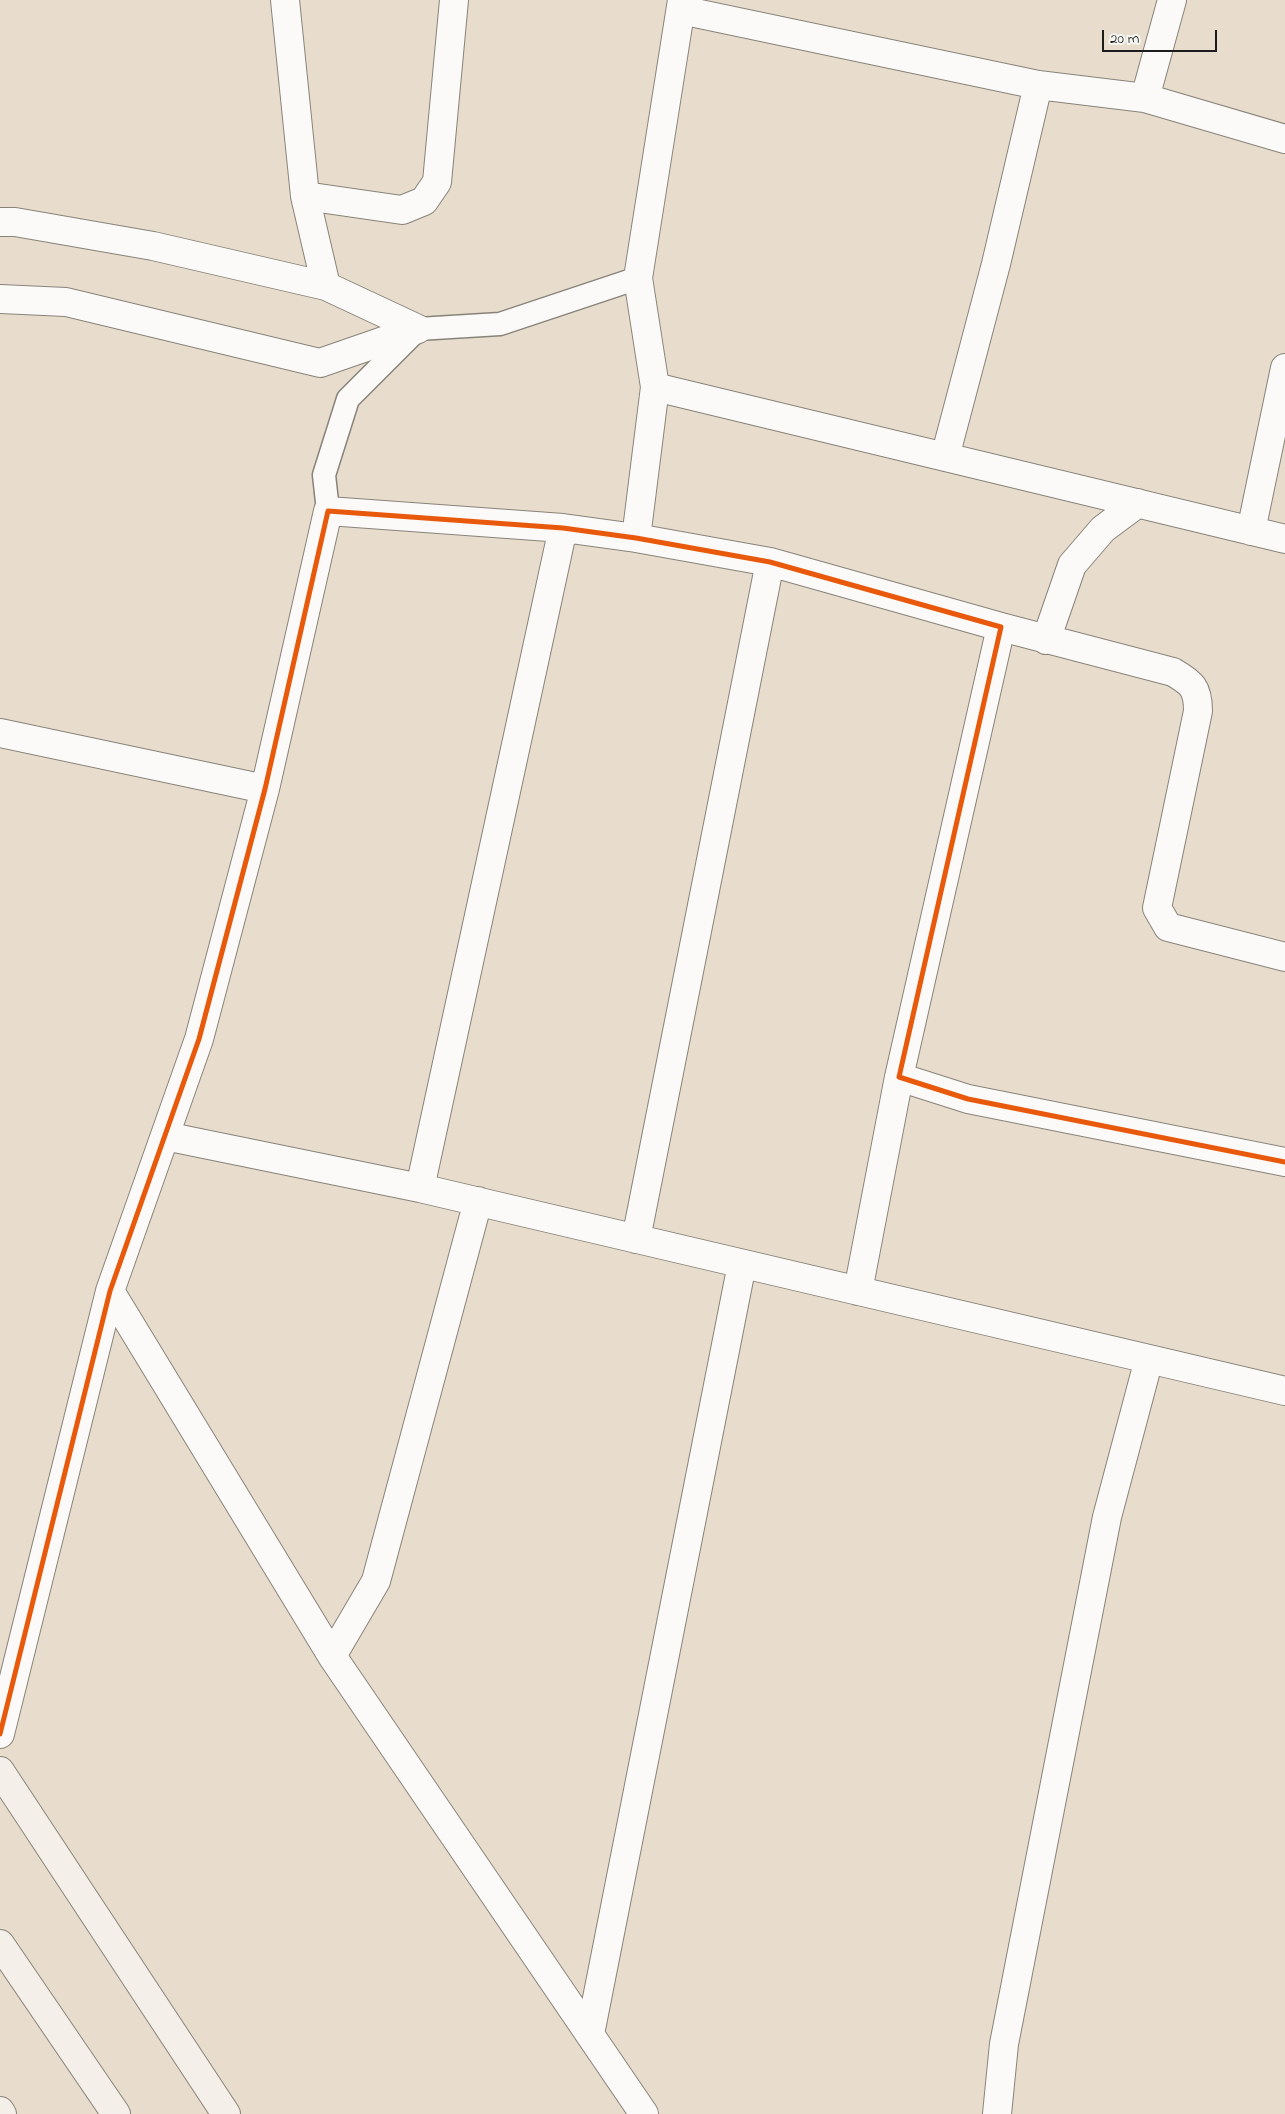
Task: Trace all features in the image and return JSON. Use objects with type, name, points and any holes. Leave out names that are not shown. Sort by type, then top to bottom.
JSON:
[{"type":"street","points":[[285,0],[305,196],[326,286]]},
{"type":"street","points":[[305,196],[402,210],[424,201],[437,182],[454,0]]},
{"type":"street","points":[[1145,98],[1172,0]]},
{"type":"street","points":[[636,538],[655,387],[638,278],[682,5],[1038,85],[1145,98],[1285,139]]},
{"type":"street","points":[[945,457],[996,264],[1038,85]]},
{"type":"street","points":[[0,222],[16,222],[153,246],[326,286],[418,329]]},
{"type":"street","points":[[0,299],[66,302],[320,362],[418,329]]},
{"type":"street","points":[[1251,531],[1285,368]]},
{"type":"street","points":[[655,387],[1285,539]]},
{"type":"street","points":[[1046,640],[1072,565],[1103,529],[1138,503]]},
{"type":"street","points":[[0,1734],[110,1291],[199,1039],[265,789],[328,511],[564,528],[636,538],[770,562],[1046,640],[1173,672],[1188,681],[1198,695],[1198,711],[1157,908],[1168,927],[1285,957]]},
{"type":"street","points":[[420,1188],[564,528]]},
{"type":"street","points":[[636,1239],[770,562]]},
{"type":"street","points":[[858,1291],[899,1077],[1001,627]]},
{"type":"street","points":[[0,733],[265,789]]},
{"type":"street","points":[[899,1077],[968,1098],[1285,1162]]},
{"type":"street","points":[[165,1136],[478,1201],[1285,1391]]},
{"type":"street","points":[[332,1656],[376,1581],[478,1201]]},
{"type":"street","points":[[590,2034],[742,1264]]},
{"type":"street","points":[[110,1291],[332,1656],[644,2114]]},
{"type":"street","points":[[997,2114],[1004,2044],[1107,1517],[1149,1359]]},
{"type":"street","points":[[0,1771],[226,2114]]},
{"type":"street","points":[[0,1944],[116,2114]]},
{"type":"lane","points":[[328,511],[324,475],[348,399],[418,329],[500,324],[638,278]]},
{"type":"cycle path","points":[[0,1734],[110,1291],[199,1039],[265,789],[328,511],[563,528],[636,538],[770,562],[1001,627],[899,1077],[968,1099],[1285,1162]]}]
